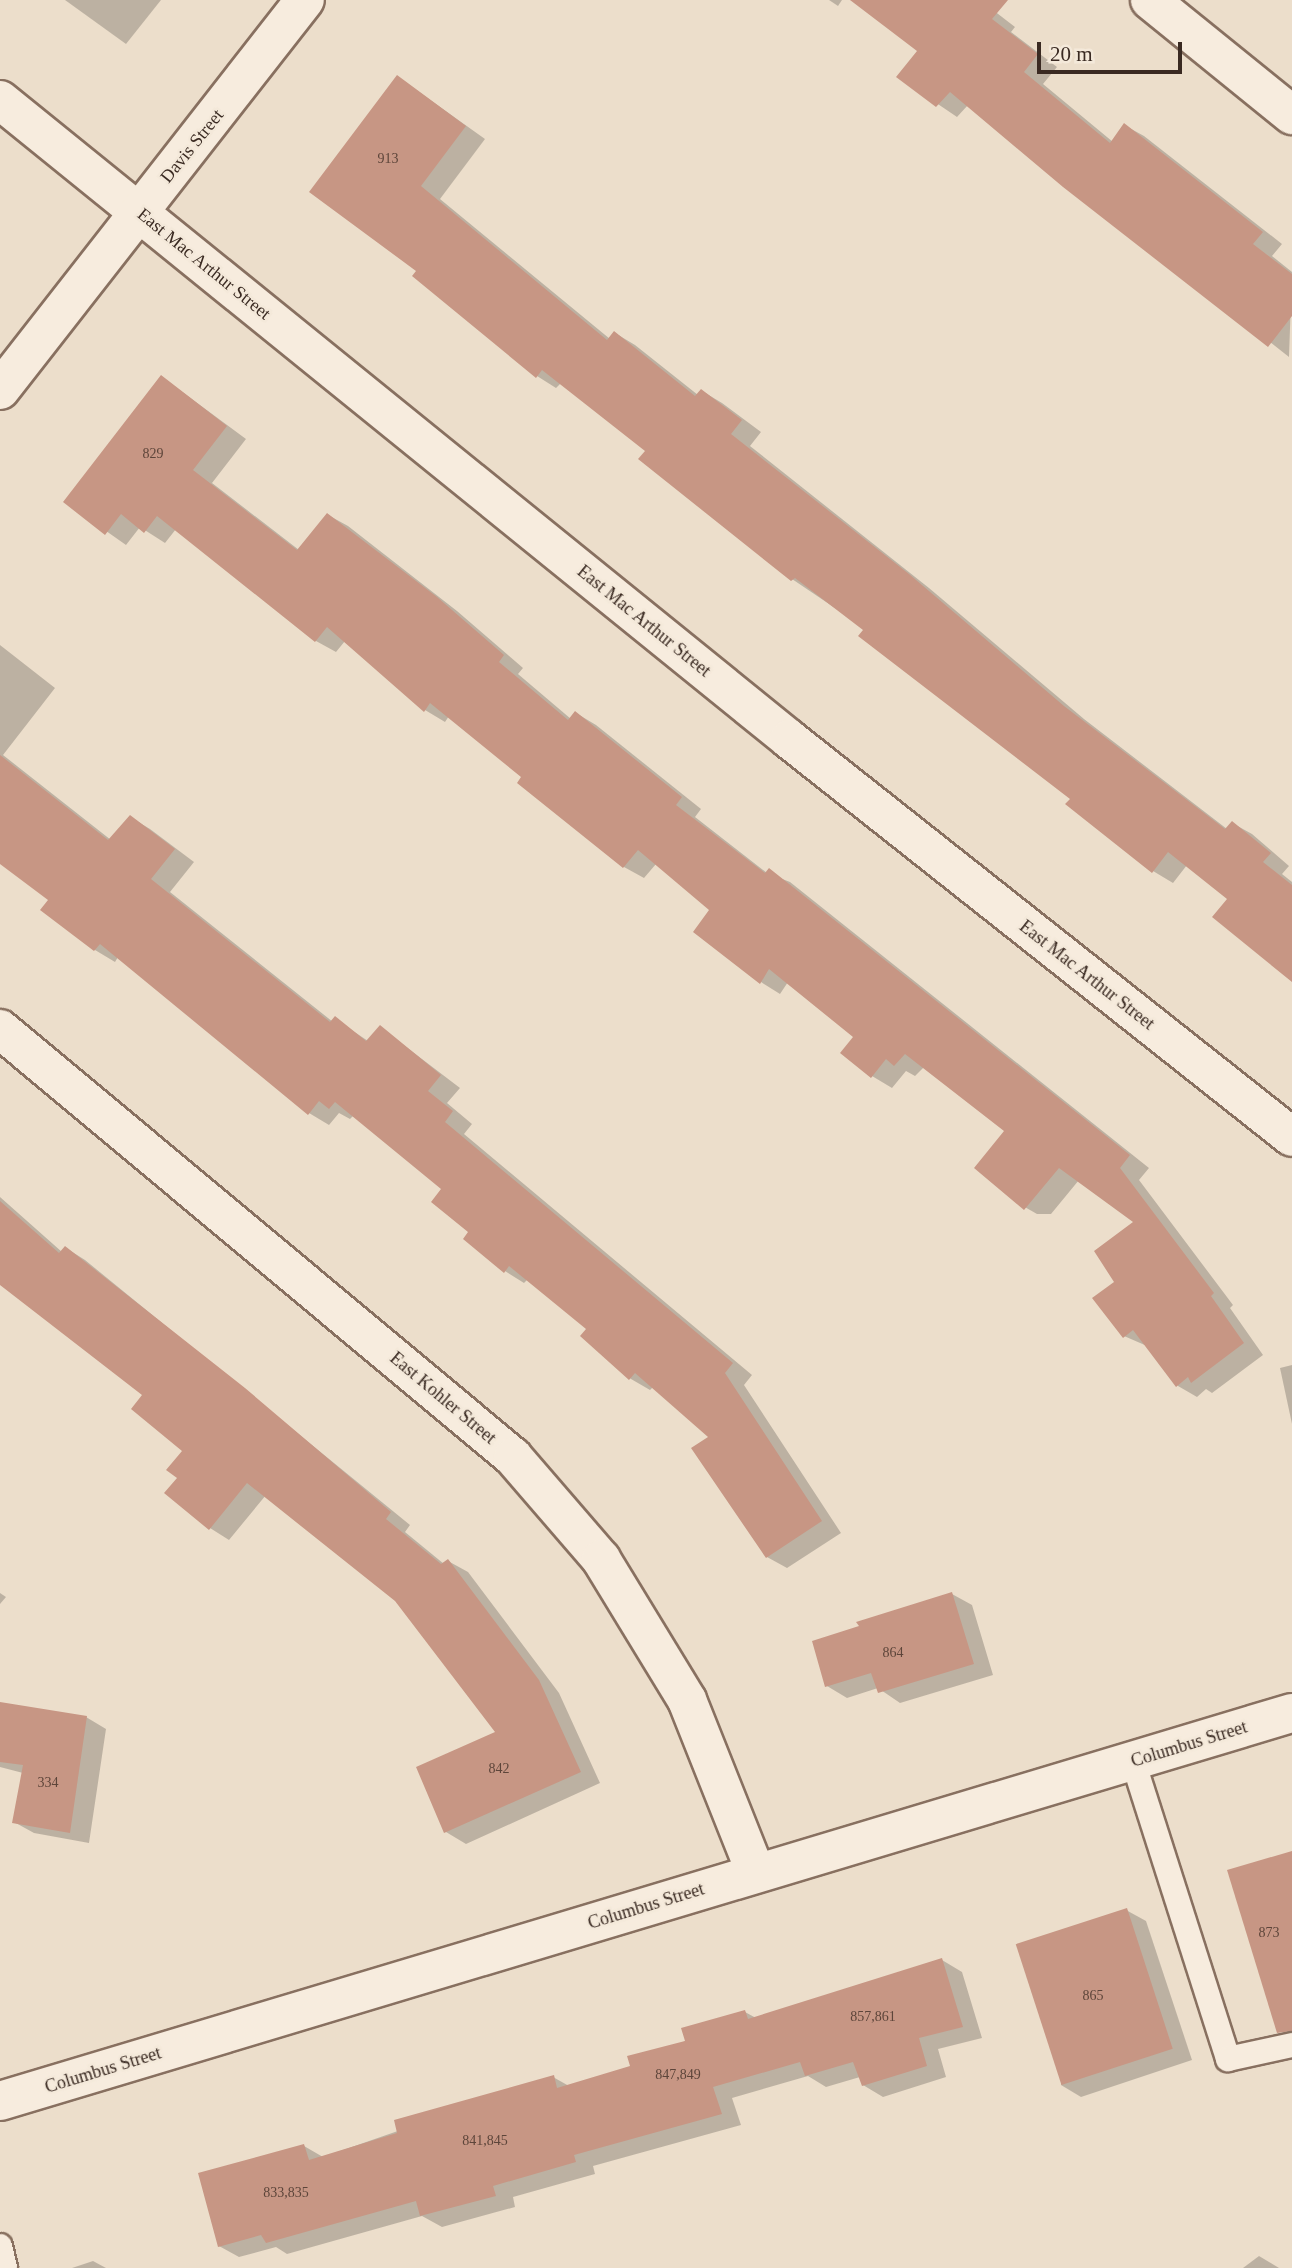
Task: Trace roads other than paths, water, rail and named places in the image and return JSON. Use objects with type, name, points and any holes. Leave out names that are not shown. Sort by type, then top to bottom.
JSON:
[{"type":"street","name":"Davis Street","points":[[0,390],[305,0]]},
{"type":"street","points":[[1150,0],[1292,115]]},
{"type":"street","name":"East Mac Arthur Street","points":[[0,100],[800,748],[1292,1137]]},
{"type":"street","name":"East Kohler Street","points":[[0,1029],[513,1457],[601,1559],[687,1700],[756,1873]]},
{"type":"street","name":"Columbus Street","points":[[0,2101],[1292,1713]]},
{"type":"lane","points":[[1133,1761],[1228,2059],[1292,2045]]},
{"type":"lane","points":[[0,2246],[5,2268]]}]
